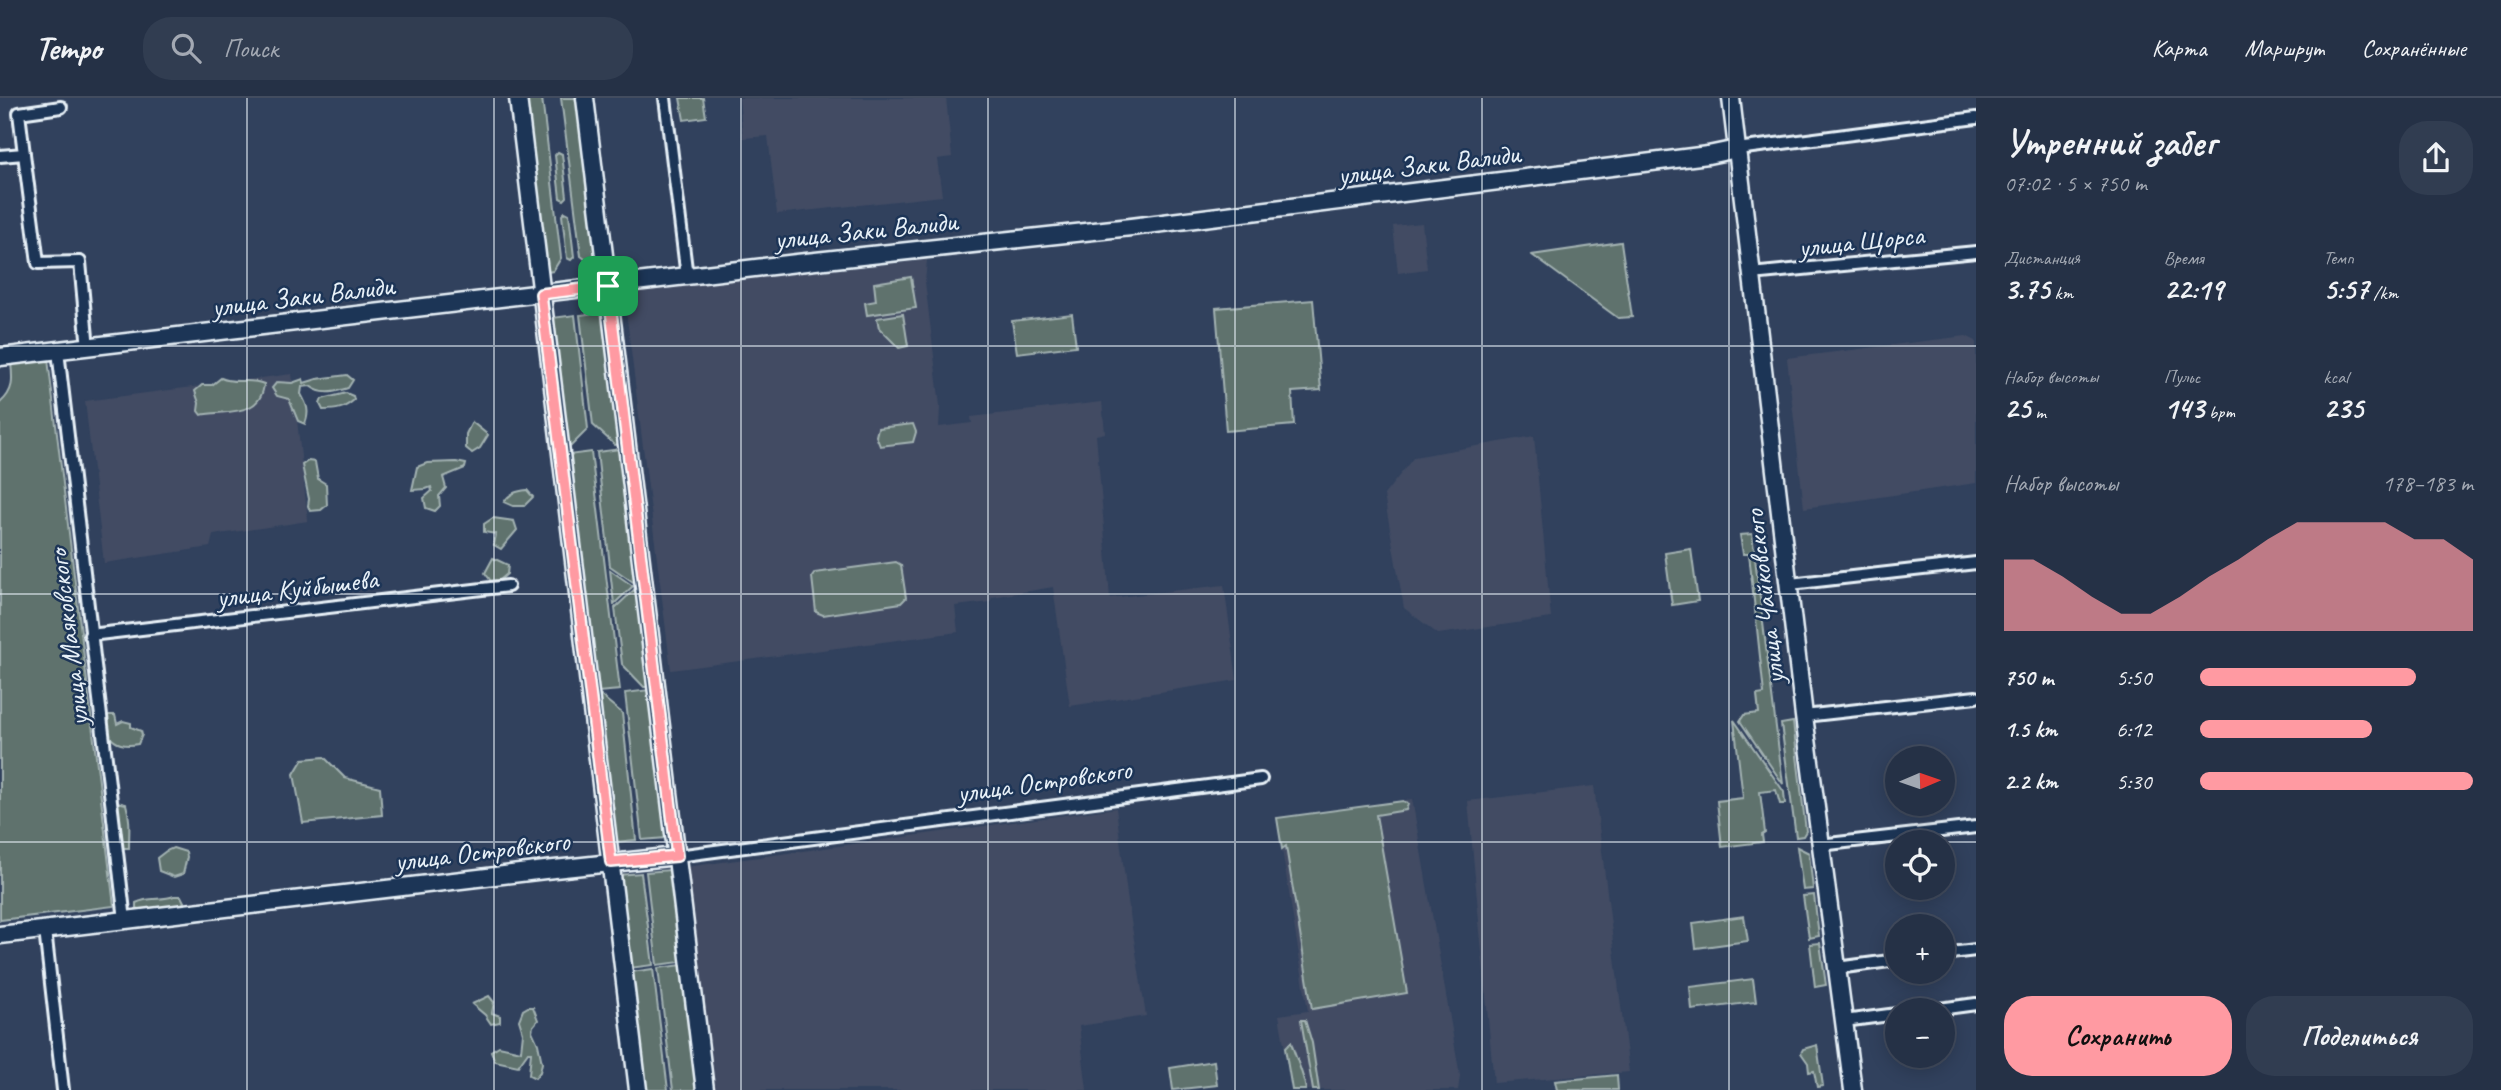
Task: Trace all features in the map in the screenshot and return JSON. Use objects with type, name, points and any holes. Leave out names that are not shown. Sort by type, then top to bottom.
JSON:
[{"type":"main road","points":[[518,98],[638,1090]]},
{"type":"main road","points":[[584,98],[705,1090]]},
{"type":"main road","name":"улица Чайковского","points":[[1731,98],[1804,716],[1853,1090]]},
{"type":"main road","name":"улица Заки Валиди","points":[[0,357],[1158,224],[1518,180],[1737,149]]},
{"type":"main road","name":"улица Островского","points":[[0,935],[677,856]]},
{"type":"street","points":[[665,98],[687,277]]},
{"type":"street","points":[[61,107],[19,113],[38,263],[80,262],[88,348]]},
{"type":"street","points":[[1737,149],[1976,118]]},
{"type":"street","points":[[0,156],[24,154]]},
{"type":"street","name":"улица Щорса","points":[[1751,274],[1976,252]]},
{"type":"street","name":"улица Маяковского","points":[[58,351],[125,920]]},
{"type":"street","points":[[1790,584],[1976,563]]},
{"type":"street","name":"улица Куйбышева","points":[[90,635],[508,586]]},
{"type":"street","points":[[1804,716],[1976,697]]},
{"type":"street","name":"улица Островского","points":[[677,856],[1261,779]]},
{"type":"street","points":[[1821,845],[1976,827]]},
{"type":"street","points":[[45,930],[63,1090]]},
{"type":"street","points":[[1955,952],[1976,950]]},
{"type":"street","points":[[1837,968],[1885,962]]},
{"type":"street","points":[[1955,1007],[1976,1004]]},
{"type":"street","points":[[1844,1021],[1885,1016]]},
{"type":"shaded area","points":[[739,98],[946,98],[952,157],[937,159],[942,196],[777,214],[768,136],[743,138]]},
{"type":"shaded area","points":[[1422,223],[1427,269],[1398,273],[1393,226]]},
{"type":"shaded area","points":[[927,260],[925,282],[940,406],[939,427],[972,423],[971,417],[1102,402],[1105,433],[1096,435],[1110,598],[1224,585],[1237,680],[1070,706],[1053,587],[992,597],[990,602],[955,606],[958,632],[671,670],[624,295],[635,290]]},
{"type":"shaded area","points":[[1966,336],[1976,341],[1976,483],[1804,508],[1787,358]]},
{"type":"shaded area","points":[[292,374],[308,521],[213,535],[210,547],[104,563],[85,401]]},
{"type":"shaded area","points":[[1534,436],[1551,618],[1438,634],[1404,608],[1384,495],[1414,457]]},
{"type":"shaded area","points":[[1594,786],[1629,1072],[1494,1083],[1468,801]]},
{"type":"shaded area","points":[[1412,799],[1460,1076],[1458,1090],[1292,1090],[1279,1015],[1308,1011],[1277,818]]},
{"type":"shaded area","points":[[1116,808],[1146,1016],[1079,1026],[1087,1090],[709,1090],[681,873],[686,867]]},
{"type":"green space","points":[[525,98],[542,98],[561,258],[553,271],[547,272]]},
{"type":"green space","points":[[561,98],[578,98],[599,265],[593,265],[581,256]]},
{"type":"green space","points":[[680,98],[703,98],[706,117],[684,120]]},
{"type":"green space","points":[[558,152],[562,154],[567,197],[564,200],[560,198],[555,155]]},
{"type":"green space","points":[[565,212],[569,214],[574,257],[571,260],[567,258],[562,215]]},
{"type":"green space","points":[[1621,242],[1632,317],[1618,318],[1532,255]]},
{"type":"green space","points":[[911,277],[916,308],[867,315],[865,303],[876,301],[874,283]]},
{"type":"green space","points":[[1313,300],[1321,390],[1292,392],[1294,425],[1226,431],[1216,308]]},
{"type":"green space","points":[[604,312],[620,444],[615,445],[593,425],[580,315]]},
{"type":"green space","points":[[903,314],[908,346],[899,348],[879,328],[877,318]]},
{"type":"green space","points":[[1072,314],[1076,346],[1017,353],[1012,321]]},
{"type":"green space","points":[[575,315],[588,429],[567,450],[552,318]]},
{"type":"green space","points":[[48,359],[114,906],[0,920],[0,403],[12,385],[11,363]]},
{"type":"green space","points":[[347,375],[353,380],[348,388],[338,391],[324,392],[310,386],[302,387],[301,394],[308,412],[305,424],[298,421],[289,399],[277,396],[272,388],[277,382],[292,383],[303,379],[304,383]]},
{"type":"green space","points":[[221,378],[264,384],[261,395],[257,402],[241,410],[201,415],[195,391],[202,385],[212,385]]},
{"type":"green space","points":[[346,393],[353,396],[354,400],[340,408],[323,410],[320,404],[322,399]]},
{"type":"green space","points":[[472,422],[488,435],[480,448],[472,453],[466,448],[466,434]]},
{"type":"green space","points":[[913,424],[916,432],[913,442],[880,446],[876,436],[878,428]]},
{"type":"green space","points":[[620,449],[636,584],[610,566],[597,452]]},
{"type":"green space","points":[[591,452],[620,690],[598,692],[568,455]]},
{"type":"green space","points":[[308,461],[315,462],[318,479],[326,484],[327,505],[321,510],[310,511],[308,506],[302,465]]},
{"type":"green space","points":[[427,463],[466,464],[465,468],[443,477],[446,488],[439,496],[440,506],[435,511],[426,508],[424,498],[432,491],[431,487],[412,490],[417,467]]},
{"type":"green space","points":[[527,490],[533,497],[524,506],[513,506],[504,502],[514,493]]},
{"type":"green space","points":[[493,518],[514,521],[517,530],[501,549],[494,545],[496,534],[484,532],[484,524]]},
{"type":"green space","points":[[1752,534],[1783,784],[1740,721],[1744,715],[1759,713],[1757,695],[1764,694],[1749,554],[1743,554],[1740,535]]},
{"type":"green space","points":[[1691,549],[1698,601],[1672,605],[1665,553]]},
{"type":"green space","points":[[493,558],[508,565],[507,574],[500,580],[491,581],[485,573]]},
{"type":"green space","points":[[896,562],[901,565],[906,598],[901,603],[823,615],[816,612],[812,577],[815,573]]},
{"type":"green space","points":[[610,570],[633,586],[614,604]]},
{"type":"green space","points":[[637,587],[648,687],[644,687],[622,664],[615,608]]},
{"type":"green space","points":[[649,690],[666,838],[642,840],[625,693]]},
{"type":"green space","points":[[598,696],[622,713],[636,840],[615,842]]},
{"type":"green space","points":[[115,715],[117,724],[123,721],[131,723],[131,727],[141,731],[138,744],[125,745],[110,737],[104,719]]},
{"type":"green space","points":[[1734,720],[1784,792],[1785,804],[1780,804],[1776,790],[1760,792],[1765,833],[1762,835],[1763,842],[1722,847],[1717,801],[1743,798]]},
{"type":"green space","points":[[1793,722],[1806,831],[1803,836],[1796,837],[1781,724]]},
{"type":"green space","points":[[324,757],[345,778],[380,787],[382,815],[303,823],[294,774],[303,759]]},
{"type":"green space","points":[[1403,801],[1408,804],[1406,810],[1376,815],[1407,993],[1312,1009],[1286,846],[1282,849],[1277,818]]},
{"type":"green space","points":[[117,802],[126,804],[129,848],[122,848]]},
{"type":"green space","points":[[1797,847],[1809,853],[1813,889],[1803,890]]},
{"type":"green space","points":[[173,848],[186,852],[187,857],[183,874],[174,877],[159,871],[157,858]]},
{"type":"green space","points":[[670,870],[681,962],[657,965],[646,872]]},
{"type":"green space","points":[[641,873],[653,965],[630,968],[618,875]]},
{"type":"green space","points":[[1814,895],[1819,936],[1809,938],[1803,896]]},
{"type":"green space","points":[[181,896],[184,902],[178,910],[143,911],[136,908],[136,903],[141,901]]},
{"type":"green space","points":[[1744,916],[1748,941],[1696,948],[1693,923]]},
{"type":"green space","points":[[1820,943],[1826,985],[1815,987],[1810,944]]},
{"type":"green space","points":[[682,965],[698,1090],[673,1090],[658,968]]},
{"type":"green space","points":[[653,969],[668,1090],[645,1090],[631,972]]},
{"type":"green space","points":[[1753,979],[1756,1002],[1692,1010],[1690,987]]},
{"type":"green space","points":[[489,996],[494,1002],[492,1013],[500,1016],[500,1022],[491,1024],[472,1004]]},
{"type":"green space","points":[[533,1007],[538,1020],[532,1031],[542,1063],[535,1078],[529,1075],[531,1052],[528,1052],[518,1066],[495,1061],[491,1051],[499,1046],[521,1051],[523,1033],[519,1020],[523,1010]]},
{"type":"green space","points":[[1301,1020],[1305,1020],[1312,1043],[1319,1090],[1313,1090]]},
{"type":"green space","points":[[1291,1042],[1306,1090],[1292,1090],[1285,1048]]},
{"type":"green space","points":[[1817,1045],[1823,1086],[1817,1087],[1814,1071],[1809,1072],[1808,1063],[1801,1053],[1803,1049]]},
{"type":"green space","points":[[1214,1061],[1217,1085],[1173,1090],[1170,1068]]},
{"type":"green space","points":[[1617,1075],[1618,1090],[1557,1090],[1555,1081]]},
{"type":"route","points":[[608,286],[677,856],[611,862],[541,294],[608,286]]}]
